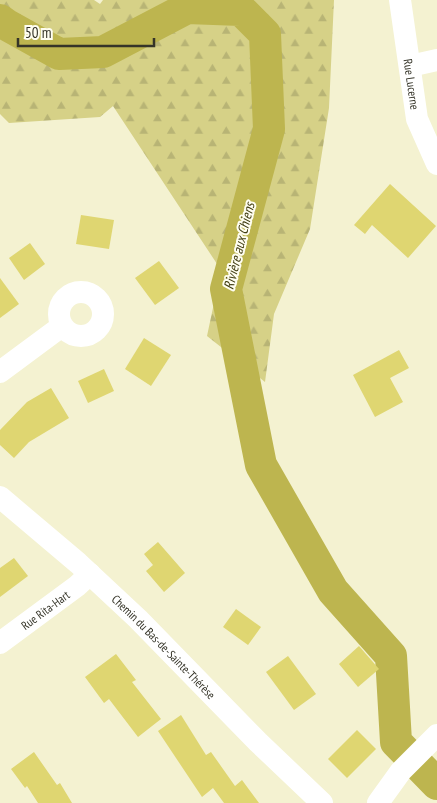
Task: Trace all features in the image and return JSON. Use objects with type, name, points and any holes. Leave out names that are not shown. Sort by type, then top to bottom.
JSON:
[{"type":"street","name":"Rue Lucerne","points":[[400,0],[417,119],[437,164]]},
{"type":"street","points":[[410,66],[437,60]]},
{"type":"street","points":[[0,372],[62,326]]},
{"type":"street","name":"Chemin du Bas-de-Sainte-Thérèse","points":[[0,497],[90,574],[169,649],[258,742],[322,803]]},
{"type":"street","name":"Rue Rita-Hart","points":[[0,642],[77,586],[90,574]]},
{"type":"street","points":[[378,803],[400,771],[433,739]]},
{"type":"green space","points":[[0,0],[94,0],[100,4],[103,0],[334,0],[329,108],[310,229],[274,314],[265,382],[207,336],[221,270],[113,106],[100,117],[9,123],[0,114]]},
{"type":"building","points":[[390,184],[436,226],[408,258],[372,225],[365,234],[354,225]]},
{"type":"building","points":[[81,215],[114,220],[109,249],[76,244]]},
{"type":"building","points":[[30,243],[45,264],[24,280],[9,258]]},
{"type":"building","points":[[159,261],[179,288],[155,305],[135,278]]},
{"type":"building","points":[[0,278],[19,304],[0,318]]},
{"type":"building","points":[[144,338],[171,355],[151,386],[125,369]]},
{"type":"building","points":[[399,350],[409,368],[390,378],[403,402],[375,417],[353,375]]},
{"type":"building","points":[[104,369],[114,391],[88,403],[78,381]]},
{"type":"building","points":[[51,388],[69,418],[29,442],[14,458],[0,445],[0,430],[27,402]]},
{"type":"building","points":[[158,542],[185,573],[164,592],[146,571],[153,565],[144,554]]},
{"type":"building","points":[[14,558],[28,576],[0,597],[0,568]]},
{"type":"building","points":[[236,609],[261,627],[248,645],[223,627]]},
{"type":"building","points":[[359,646],[379,669],[358,687],[339,664]]},
{"type":"building","points":[[116,654],[136,680],[132,682],[161,719],[138,737],[109,699],[104,703],[85,677]]},
{"type":"building","points":[[288,656],[316,694],[294,710],[266,672]]},
{"type":"building","points":[[181,715],[206,755],[211,752],[235,786],[242,780],[259,803],[224,803],[213,788],[202,797],[158,731]]},
{"type":"building","points":[[357,730],[376,749],[347,778],[328,759]]},
{"type":"building","points":[[34,752],[57,785],[60,783],[72,803],[38,803],[27,786],[25,788],[11,769]]},
{"type":"waterway","name":"Rivière aux Chiens","points":[[0,20],[59,54],[103,52],[187,8],[241,10],[265,34],[269,129],[226,289],[261,465],[333,591],[391,656],[396,742],[437,784]]}]
